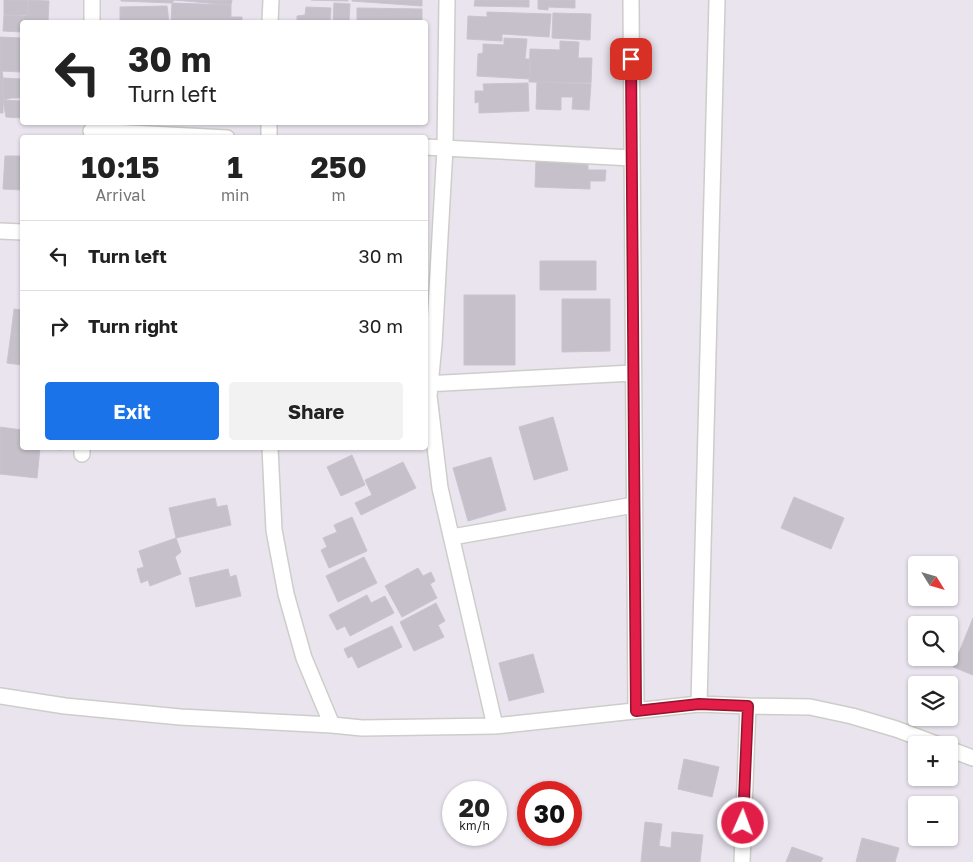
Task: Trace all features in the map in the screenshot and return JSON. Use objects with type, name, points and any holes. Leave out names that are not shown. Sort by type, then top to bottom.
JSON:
[{"type":"street","points":[[92,0],[92,20]]},
{"type":"street","points":[[270,20],[271,0]]},
{"type":"street","points":[[447,0],[445,148],[435,334],[428,384],[440,488],[495,726]]},
{"type":"street","points":[[631,0],[636,711]]},
{"type":"street","points":[[699,704],[716,0]]},
{"type":"street","points":[[91,130],[177,135]]},
{"type":"street","points":[[428,147],[632,158]]},
{"type":"street","points":[[0,231],[20,232]]},
{"type":"street","points":[[428,384],[633,373]]},
{"type":"street","points":[[270,450],[274,530],[286,594],[304,658],[332,725]]},
{"type":"street","points":[[452,537],[634,505]]},
{"type":"street","points":[[0,696],[65,706],[180,717],[362,728],[495,726],[699,704],[810,707],[852,716],[915,736]]},
{"type":"street","points":[[742,862],[748,706]]},
{"type":"street","points":[[958,752],[973,758]]},
{"type":"building","points":[[4,0],[28,0],[28,15],[4,15]]},
{"type":"building","points":[[28,0],[49,1],[48,20],[20,20],[20,32],[3,31],[4,15],[26,16]]},
{"type":"building","points":[[121,0],[174,0],[172,3]]},
{"type":"building","points":[[174,0],[232,0],[231,5]]},
{"type":"building","points":[[311,0],[348,0],[348,1]]},
{"type":"building","points":[[422,0],[422,6],[352,1]]},
{"type":"building","points":[[475,0],[529,0],[529,7],[474,6]]},
{"type":"building","points":[[538,0],[575,0],[575,8],[548,7],[548,10],[538,9]]},
{"type":"building","points":[[172,3],[231,5],[231,17],[242,17],[242,20],[171,20]]},
{"type":"building","points":[[334,3],[350,4],[349,20],[333,20]]},
{"type":"building","points":[[167,6],[169,20],[120,20],[120,7]]},
{"type":"building","points":[[306,7],[331,8],[330,20],[297,20],[297,16],[305,15]]},
{"type":"building","points":[[357,8],[422,9],[422,20],[357,20]]},
{"type":"building","points":[[487,12],[551,14],[549,37],[502,34],[502,41],[467,39],[468,16],[487,17]]},
{"type":"building","points":[[553,13],[591,14],[590,40],[552,38]]},
{"type":"building","points":[[0,37],[20,38],[20,72],[0,71]]},
{"type":"building","points":[[504,38],[527,39],[525,59],[531,59],[530,79],[477,76],[478,54],[483,53],[483,44],[504,45]]},
{"type":"building","points":[[560,41],[579,42],[578,58],[592,58],[591,83],[529,82],[530,49],[560,50]]},
{"type":"building","points":[[0,71],[2,71],[3,78],[3,113],[0,113]]},
{"type":"building","points":[[3,78],[20,79],[20,98],[3,100]]},
{"type":"building","points":[[537,82],[591,84],[589,110],[572,109],[573,97],[561,97],[561,110],[536,109]]},
{"type":"building","points":[[528,83],[529,111],[479,113],[479,102],[475,103],[475,91],[484,91],[483,84]]},
{"type":"building","points":[[3,100],[20,101],[20,118],[6,117]]},
{"type":"building","points":[[5,156],[20,156],[20,190],[3,189]]},
{"type":"building","points":[[536,159],[588,161],[588,170],[606,170],[605,181],[590,181],[590,189],[535,187]]},
{"type":"building","points":[[540,261],[596,261],[596,290],[540,290]]},
{"type":"building","points":[[464,295],[515,295],[515,365],[464,365]]},
{"type":"building","points":[[562,299],[610,299],[610,351],[562,352]]},
{"type":"building","points":[[14,309],[20,310],[20,335],[11,334]]},
{"type":"building","points":[[11,334],[20,335],[20,365],[7,363]]},
{"type":"building","points":[[553,417],[568,470],[534,480],[519,427]]},
{"type":"building","points":[[0,427],[20,430],[20,450],[40,450],[37,478],[0,474]]},
{"type":"building","points":[[352,455],[365,485],[341,496],[327,467]]},
{"type":"building","points":[[491,457],[506,510],[468,521],[453,468]]},
{"type":"building","points":[[403,462],[416,488],[361,515],[355,503],[372,495],[365,480]]},
{"type":"building","points":[[794,497],[844,518],[831,549],[781,528]]},
{"type":"building","points":[[215,498],[217,507],[227,505],[231,525],[176,538],[169,508]]},
{"type":"building","points":[[352,517],[367,551],[329,568],[321,550],[327,547],[323,538],[337,532],[334,525]]},
{"type":"building","points":[[176,538],[181,552],[175,557],[181,574],[150,586],[148,580],[141,583],[137,569],[144,567],[139,551]]},
{"type":"building","points":[[364,557],[377,583],[338,602],[326,576]]},
{"type":"building","points":[[418,568],[423,576],[431,572],[435,581],[430,584],[437,598],[402,617],[385,586]]},
{"type":"building","points":[[228,569],[230,577],[236,575],[241,596],[196,607],[189,578]]},
{"type":"building","points":[[367,595],[371,603],[385,596],[394,613],[350,636],[345,626],[337,630],[329,615]]},
{"type":"building","points":[[436,603],[445,621],[438,625],[444,637],[414,651],[400,622]]},
{"type":"building","points":[[973,618],[973,675],[953,667],[958,666],[958,655]]},
{"type":"building","points":[[392,626],[402,647],[358,668],[352,656],[348,658],[344,649]]},
{"type":"building","points":[[533,654],[544,692],[509,701],[499,663]]},
{"type":"building","points":[[684,759],[719,767],[712,797],[678,789]]},
{"type":"building","points":[[645,822],[662,824],[659,846],[671,848],[672,832],[703,835],[700,862],[641,862]]},
{"type":"building","points":[[862,838],[899,848],[895,862],[856,862]]},
{"type":"building","points":[[792,847],[823,858],[821,862],[786,862]]},
{"type":"route","points":[[631,59],[636,711],[699,704],[748,706],[743,823]]}]
